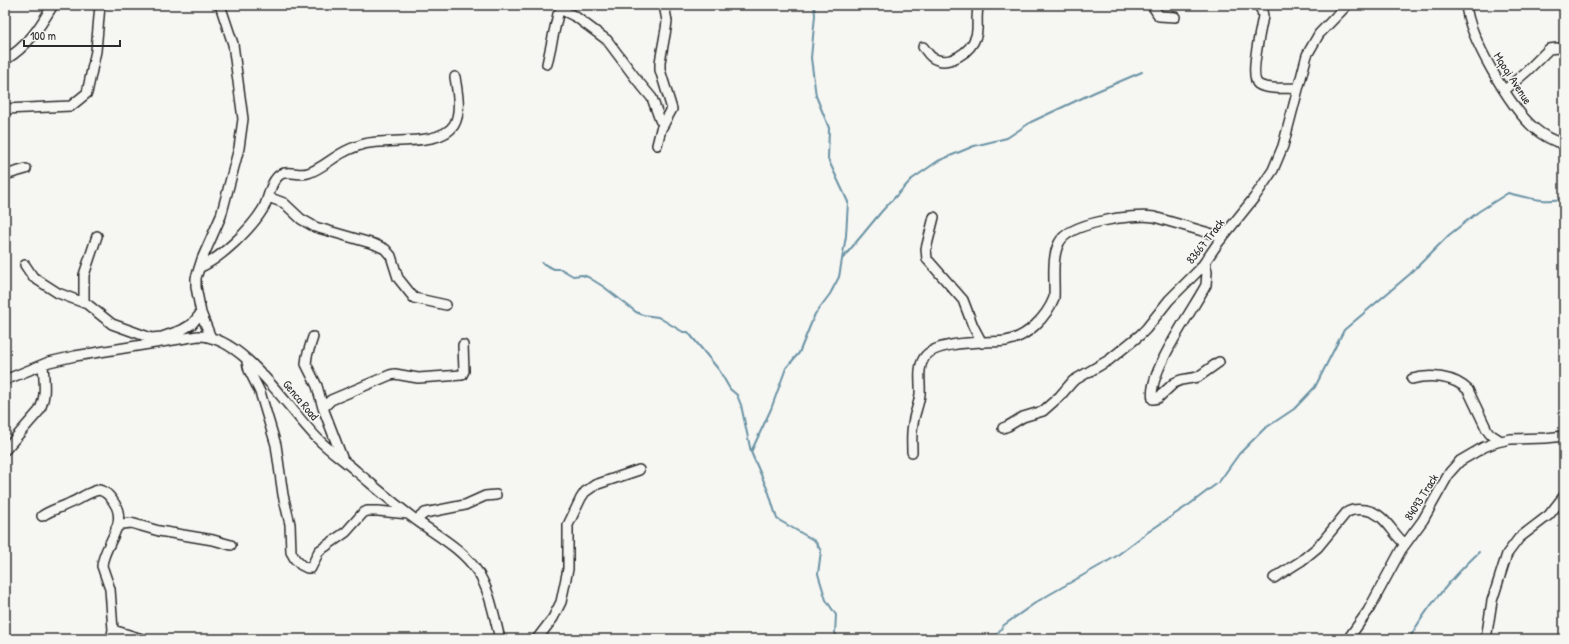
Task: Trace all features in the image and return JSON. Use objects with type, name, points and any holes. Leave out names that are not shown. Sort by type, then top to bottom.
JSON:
[{"type":"street","points":[[5,60],[31,39],[54,5]]},
{"type":"street","points":[[5,108],[71,106],[85,96],[87,93],[96,51],[100,5]]},
{"type":"street","points":[[211,338],[201,313],[196,287],[199,268],[221,216],[242,131],[242,107],[232,44],[220,5]]},
{"type":"street","points":[[657,145],[664,124],[672,109],[660,70],[666,29],[664,5]]},
{"type":"street","points":[[923,47],[934,59],[953,60],[962,54],[976,38],[979,5]]},
{"type":"street","points":[[1152,5],[1159,16],[1175,17]]},
{"type":"street","points":[[1258,5],[1262,11],[1262,16],[1254,66],[1256,81],[1259,85],[1283,89],[1298,88]]},
{"type":"street","name":"83667 Track","points":[[1002,428],[1023,417],[1043,411],[1050,406],[1073,380],[1109,360],[1146,329],[1169,300],[1205,262],[1254,198],[1273,170],[1282,146],[1304,62],[1314,40],[1347,5]]},
{"type":"street","name":"Mqoqi Avenue","points":[[1466,5],[1476,40],[1494,73],[1513,102],[1535,129],[1552,140],[1564,144]]},
{"type":"street","points":[[547,64],[558,14],[560,11],[564,11],[576,17],[607,40],[652,98],[660,120],[664,124]]},
{"type":"street","points":[[1505,90],[1549,49],[1557,48],[1564,51]]},
{"type":"street","points":[[199,268],[207,264],[233,244],[258,217],[273,184],[281,174],[309,173],[345,151],[367,144],[423,140],[445,132],[454,124],[456,118],[458,98],[456,77]]},
{"type":"street","points":[[5,174],[26,169]]},
{"type":"street","points":[[268,197],[284,203],[301,219],[315,227],[374,244],[385,249],[391,256],[398,278],[414,298],[446,305]]},
{"type":"street","points":[[912,452],[911,434],[918,403],[920,373],[924,358],[932,350],[944,347],[1014,339],[1029,330],[1047,312],[1054,298],[1054,262],[1062,238],[1071,231],[1083,226],[1118,218],[1144,216],[1154,217],[1224,237]]},
{"type":"street","points":[[934,217],[926,249],[927,259],[963,300],[973,326],[982,343]]},
{"type":"street","points":[[84,303],[84,275],[97,236]]},
{"type":"street","points":[[1205,262],[1207,272],[1206,284],[1160,365],[1153,388],[1152,399],[1154,400],[1158,398],[1174,383],[1181,380],[1198,377],[1219,362]]},
{"type":"street","points":[[25,265],[37,281],[58,293],[84,303],[112,324],[153,338],[182,330],[192,324],[201,313]]},
{"type":"street","name":"Genca Road","points":[[5,380],[43,365],[75,356],[180,338],[203,336],[225,343],[247,361],[283,396],[319,440],[408,514],[456,549],[477,571],[487,593],[500,639]]},
{"type":"street","points":[[313,337],[306,364],[317,386],[344,461]]},
{"type":"street","points":[[324,408],[331,400],[390,375],[395,374],[418,378],[462,375],[464,372],[464,345]]},
{"type":"street","points":[[247,361],[248,368],[260,392],[276,446],[283,495],[290,524],[291,552],[295,559],[305,567],[311,568],[319,551],[346,532],[358,517],[367,511],[408,514]]},
{"type":"street","points":[[5,450],[39,411],[42,405],[45,398],[43,365]]},
{"type":"street","points":[[1412,379],[1430,376],[1438,377],[1448,379],[1465,386],[1487,430],[1490,434],[1501,441]]},
{"type":"street","name":"84093 Track","points":[[1348,639],[1368,611],[1405,544],[1423,520],[1454,466],[1465,457],[1484,447],[1501,441],[1564,436]]},
{"type":"street","points":[[536,639],[553,618],[561,602],[568,570],[568,525],[581,498],[585,492],[595,485],[639,470]]},
{"type":"street","points":[[42,516],[51,510],[70,503],[88,493],[98,490],[107,493],[115,504],[118,516],[116,528],[102,566],[110,589],[112,635],[142,639]]},
{"type":"street","points":[[416,520],[426,513],[465,505],[485,496],[496,496]]},
{"type":"street","points":[[1486,639],[1492,601],[1507,554],[1519,538],[1542,522],[1564,496]]},
{"type":"street","points":[[1274,578],[1301,561],[1318,547],[1346,513],[1351,510],[1367,510],[1380,515],[1396,536],[1405,544]]},
{"type":"street","points":[[116,528],[122,524],[131,523],[159,531],[213,540],[231,545]]},
{"type":"waterway","points":[[751,452],[771,409],[786,368],[799,353],[815,314],[830,294],[839,277],[846,236],[848,202],[828,159],[829,128],[816,96],[811,58],[815,15],[814,5]]},
{"type":"waterway","points":[[843,258],[882,211],[912,179],[938,161],[974,146],[1007,138],[1031,122],[1142,72]]},
{"type":"waterway","points":[[993,639],[1004,625],[1038,601],[1115,557],[1219,482],[1239,454],[1264,429],[1294,409],[1315,387],[1344,330],[1410,274],[1449,235],[1478,212],[1508,193],[1543,200],[1557,200],[1564,198]]},
{"type":"waterway","points":[[542,263],[554,269],[561,269],[573,276],[582,275],[588,277],[604,287],[636,312],[643,315],[658,317],[683,332],[688,332],[719,370],[730,389],[737,395],[741,405],[751,452],[769,493],[777,519],[815,541],[821,551],[818,574],[826,600],[836,615],[835,633],[839,639]]},
{"type":"waterway","points":[[1409,639],[1432,604],[1459,572],[1479,552]]}]
